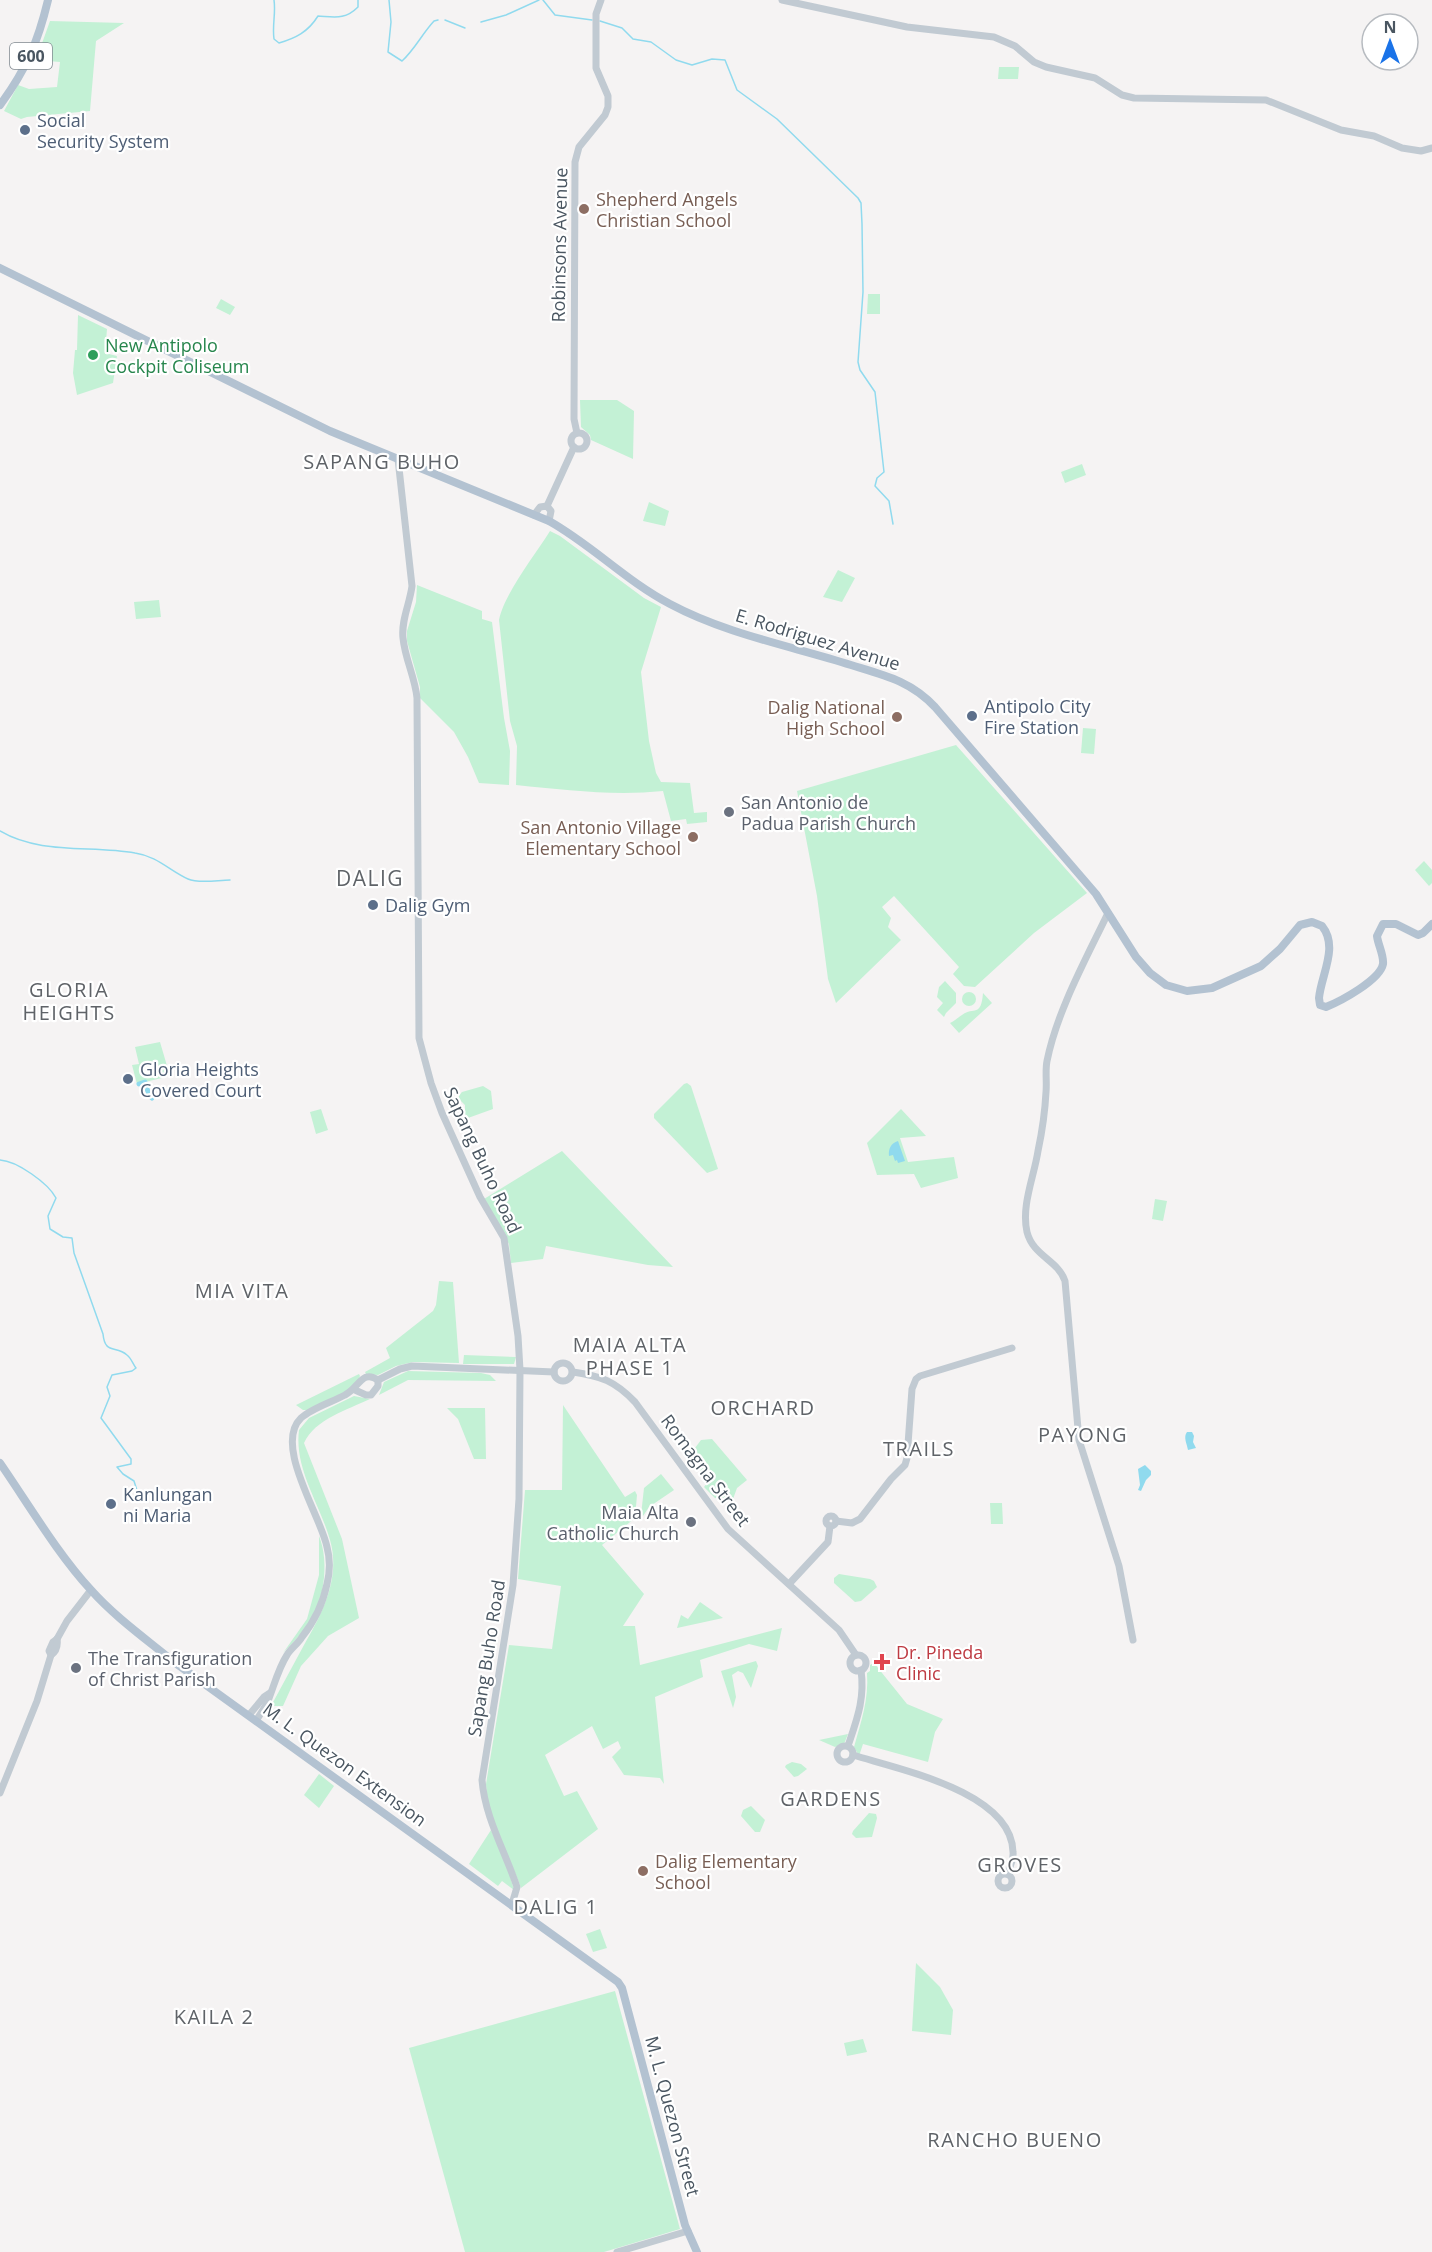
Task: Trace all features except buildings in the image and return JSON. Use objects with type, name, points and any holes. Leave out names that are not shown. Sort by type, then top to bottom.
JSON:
[{"type":"main road","name":"600","points":[[0,105],[25,69],[33,52],[48,0]]},
{"type":"main road","name":"E. Rodriguez Avenue","points":[[0,268],[310,422],[549,521],[568,531],[642,587],[682,610],[721,626],[871,671],[915,688],[936,707],[1096,894],[1127,945],[1150,973],[1175,989],[1193,992],[1212,988],[1255,969],[1273,957],[1300,925],[1312,922],[1326,931],[1329,940],[1319,998],[1320,1005],[1326,1007],[1372,980],[1381,970],[1383,959],[1377,936],[1383,924],[1396,924],[1418,935],[1424,933],[1432,924]]},
{"type":"main road","name":"M. L. Quezon Extension","points":[[0,1463],[72,1567],[91,1590],[174,1662],[512,1904],[618,1982],[622,1988]]},
{"type":"main road","name":"M. L. Quezon Street","points":[[622,1988],[688,2231],[697,2252]]},
{"type":"street","name":"Robinsons Avenue","points":[[577,433],[574,419],[573,333],[575,162],[579,147],[608,107],[608,96],[596,68],[596,14],[601,0]]},
{"type":"street","points":[[782,0],[907,27],[994,37],[1015,46],[1034,62],[1095,78],[1122,95],[1134,98],[1266,100],[1327,126],[1374,136],[1402,148],[1421,151],[1432,148]]},
{"type":"street","points":[[584,434],[587,440],[582,448],[574,447],[571,441],[573,435],[584,434]]},
{"type":"street","points":[[547,506],[574,447]]},
{"type":"street","name":"Sapang Buho Road","points":[[398,459],[412,586],[403,625],[403,637],[417,698],[419,1038],[442,1113],[480,1197],[504,1238],[520,1371],[519,1498],[513,1585],[482,1780],[483,1796],[490,1819],[518,1887],[512,1904]]},
{"type":"street","points":[[534,515],[540,507],[547,506]]},
{"type":"street","points":[[547,506],[551,511],[549,521]]},
{"type":"street","points":[[1108,913],[1051,1043],[1046,1064],[1046,1092],[1039,1150],[1024,1220],[1035,1250],[1063,1274],[1065,1281],[1079,1440],[1119,1566],[1133,1640]]},
{"type":"street","points":[[789,1584],[828,1542],[833,1524],[852,1523],[860,1519],[905,1465],[912,1389],[916,1379],[1011,1348]]},
{"type":"street","points":[[565,1364],[573,1372],[569,1380],[564,1382],[556,1377],[554,1372],[557,1366],[565,1364]]},
{"type":"street","points":[[378,1380],[412,1366],[554,1372]]},
{"type":"street","name":"Romagna Street","points":[[573,1372],[602,1377],[624,1391],[635,1402],[728,1529],[839,1630],[856,1655],[863,1657],[866,1661],[861,1670],[862,1704],[848,1746]]},
{"type":"street","points":[[252,1718],[268,1700],[287,1655],[301,1639],[316,1614],[325,1593],[329,1574],[327,1547],[298,1472],[292,1435],[295,1425],[302,1417],[355,1390],[364,1378],[369,1376],[378,1380]]},
{"type":"street","points":[[355,1390],[371,1395],[376,1391],[378,1380]]},
{"type":"street","points":[[0,1793],[37,1701],[51,1656],[58,1645],[57,1639],[67,1621],[91,1590]]},
{"type":"street","points":[[848,1746],[853,1755],[846,1762],[841,1761],[837,1756],[840,1747],[848,1746]]},
{"type":"street","points":[[853,1755],[934,1780],[993,1810],[1002,1820],[1012,1841],[1014,1854],[1008,1874]]},
{"type":"street","points":[[617,2252],[688,2231]]},
{"type":"green space","points":[[50,21],[124,23],[96,41],[90,111],[21,119],[4,111],[18,85],[29,89],[57,87],[60,62],[36,60]]},
{"type":"green space","points":[[999,67],[1019,67],[1018,79],[998,79]]},
{"type":"green space","points":[[868,294],[880,294],[880,314],[867,314]]},
{"type":"green space","points":[[221,299],[235,307],[230,315],[216,308]]},
{"type":"green space","name":"New Antipolo Cockpit Coliseum","points":[[78,315],[107,329],[105,353],[117,356],[113,383],[77,395],[73,373],[75,350],[77,350]]},
{"type":"green space","points":[[580,400],[617,400],[634,411],[633,459],[591,440],[590,435],[581,427]]},
{"type":"green space","points":[[1082,464],[1086,475],[1065,483],[1061,472]]},
{"type":"green space","points":[[649,502],[669,511],[665,526],[643,521]]},
{"type":"green space","points":[[550,531],[644,598],[661,607],[641,672],[649,741],[656,773],[661,782],[690,783],[694,813],[707,812],[707,822],[687,824],[686,819],[671,821],[663,791],[608,793],[516,785],[517,746],[510,721],[499,620],[513,587]]},
{"type":"green space","points":[[838,570],[855,578],[842,602],[823,597]]},
{"type":"green space","points":[[417,585],[482,611],[482,619],[492,622],[510,751],[509,785],[479,783],[454,732],[420,698],[420,687],[407,641],[407,631],[416,602]]},
{"type":"green space","points":[[159,600],[161,617],[136,619],[134,602]]},
{"type":"green space","points":[[1083,728],[1096,729],[1094,754],[1081,753]]},
{"type":"green space","points":[[956,745],[1087,893],[1034,933],[975,987],[964,986],[953,974],[959,967],[894,896],[882,907],[891,918],[888,927],[901,940],[836,1003],[828,979],[817,896],[797,791]]},
{"type":"green space","points":[[1424,861],[1432,870],[1432,883],[1429,886],[1415,870]]},
{"type":"green space","points":[[945,981],[956,993],[956,1003],[944,1017],[937,1010],[943,1003],[937,997],[939,987]]},
{"type":"green space","points":[[966,992],[972,992],[976,999],[972,1006],[966,1006],[962,1002],[962,996]]},
{"type":"green space","points":[[983,993],[992,1003],[959,1033],[950,1023],[966,1012],[979,1009]]},
{"type":"green space","points":[[160,1042],[170,1076],[137,1084],[132,1065],[139,1064],[135,1047]]},
{"type":"green space","points":[[687,1083],[691,1086],[718,1169],[707,1173],[654,1118],[654,1114]]},
{"type":"green space","points":[[483,1086],[491,1091],[493,1109],[468,1118],[465,1115],[465,1105],[459,1099],[459,1095]]},
{"type":"green space","points":[[321,1109],[328,1130],[316,1134],[310,1112]]},
{"type":"green space","points":[[901,1109],[926,1136],[900,1138],[908,1162],[954,1157],[958,1178],[921,1188],[914,1174],[877,1175],[867,1143]]},
{"type":"green space","points":[[562,1151],[673,1267],[648,1265],[546,1246],[543,1259],[511,1263],[509,1244],[484,1199]]},
{"type":"green space","points":[[1155,1199],[1167,1201],[1163,1221],[1152,1219]]},
{"type":"green space","points":[[439,1281],[453,1282],[459,1363],[413,1362],[396,1366],[378,1375],[366,1374],[365,1372],[390,1358],[386,1348],[433,1311]]},
{"type":"green space","points":[[464,1355],[516,1357],[514,1364],[463,1364]]},
{"type":"green space","points":[[408,1371],[481,1373],[490,1375],[496,1381],[408,1380],[379,1395],[384,1382]]},
{"type":"green space","points":[[359,1374],[355,1387],[308,1410],[303,1410],[296,1405]]},
{"type":"green space","points":[[354,1396],[370,1399],[324,1421],[304,1443],[342,1539],[359,1618],[328,1636],[301,1666],[283,1706],[271,1706],[323,1608],[333,1568],[330,1540],[300,1459],[299,1430],[309,1418]]},
{"type":"green space","points":[[563,1405],[625,1497],[635,1491],[637,1495],[635,1518],[602,1545],[644,1594],[623,1626],[635,1626],[640,1665],[782,1628],[777,1651],[749,1644],[700,1660],[703,1677],[655,1697],[664,1784],[660,1778],[624,1775],[612,1757],[621,1748],[618,1741],[603,1749],[592,1726],[545,1755],[564,1796],[577,1791],[598,1829],[521,1888],[494,1824],[486,1784],[509,1645],[552,1649],[561,1586],[518,1579],[525,1490],[562,1490]]},
{"type":"green space","points":[[447,1408],[485,1408],[486,1459],[474,1459],[458,1419]]},
{"type":"green space","points":[[712,1439],[747,1480],[737,1488],[733,1499],[715,1498],[704,1487],[708,1482],[702,1478],[699,1465],[689,1456],[701,1440]]},
{"type":"green space","points":[[661,1474],[674,1490],[649,1507],[643,1516],[641,1515],[644,1488]]},
{"type":"green space","points":[[990,1503],[1002,1503],[1003,1524],[991,1524]]},
{"type":"green space","points":[[166,1510],[168,1518],[148,1522],[146,1514]]},
{"type":"green space","points":[[319,1536],[324,1559],[321,1596],[306,1628],[283,1653],[307,1619],[319,1575]]},
{"type":"green space","points":[[839,1574],[870,1579],[877,1587],[861,1601],[855,1602],[834,1583],[834,1578]]},
{"type":"green space","points":[[700,1602],[723,1618],[677,1628],[681,1615],[688,1619]]},
{"type":"green space","points":[[756,1661],[758,1666],[751,1688],[743,1673],[738,1671],[732,1675],[736,1697],[733,1708],[721,1671]]},
{"type":"green space","points":[[874,1663],[907,1704],[943,1719],[935,1732],[928,1762],[863,1744],[859,1756],[854,1747],[866,1701],[867,1673],[870,1671],[870,1665]]},
{"type":"green space","points":[[848,1734],[844,1744],[835,1747],[819,1740]]},
{"type":"green space","points":[[792,1762],[801,1764],[807,1769],[794,1777],[785,1767]]},
{"type":"green space","points":[[319,1774],[334,1786],[319,1808],[304,1795]]},
{"type":"green space","points":[[751,1806],[765,1820],[760,1832],[755,1832],[741,1816],[743,1810]]},
{"type":"green space","points":[[869,1813],[876,1814],[877,1818],[872,1837],[856,1838],[852,1834],[853,1831]]},
{"type":"green space","points":[[491,1830],[507,1866],[514,1890],[502,1881],[498,1886],[469,1864]]},
{"type":"green space","points":[[600,1929],[607,1948],[593,1952],[586,1934]]},
{"type":"green space","points":[[916,1963],[940,1987],[953,2010],[951,2035],[912,2031]]},
{"type":"green space","points":[[615,1991],[680,2229],[604,2252],[465,2252],[409,2048]]},
{"type":"green space","points":[[863,2039],[867,2052],[847,2056],[844,2043]]},
{"type":"water","points":[[898,1141],[905,1161],[898,1163],[893,1155],[889,1156],[889,1153],[892,1145]]},
{"type":"water","points":[[1187,1432],[1192,1432],[1196,1448],[1188,1450],[1185,1438]]},
{"type":"water","points":[[1145,1465],[1151,1471],[1151,1475],[1141,1491],[1138,1490],[1140,1485],[1138,1469]]},
{"type":"waterway","points":[[274,0],[274,39],[279,43],[301,34],[318,16],[340,17],[349,14],[358,7],[358,0]]},
{"type":"waterway","points":[[389,0],[391,22],[388,52],[402,61],[434,21],[438,20]]},
{"type":"waterway","points":[[481,22],[506,15],[539,0]]},
{"type":"waterway","points":[[543,0],[555,15],[592,20]]},
{"type":"waterway","points":[[445,20],[465,28]]},
{"type":"waterway","points":[[600,21],[622,28],[633,39],[651,42],[676,60],[692,65],[712,59],[725,60],[737,90],[777,119],[861,203],[863,292],[858,362],[860,370],[875,392],[884,472],[877,478],[875,486],[889,501],[893,524]]},
{"type":"waterway","points":[[0,831],[16,839],[49,846],[143,855],[157,860],[181,876],[192,880],[203,882],[230,880]]},
{"type":"waterway","points":[[139,1084],[145,1082],[152,1098]]},
{"type":"waterway","points":[[0,1160],[15,1164],[31,1174],[56,1198],[48,1216],[50,1229],[63,1237],[72,1238],[74,1253],[104,1341],[109,1347],[127,1355],[136,1368],[112,1375],[107,1387],[110,1396],[101,1418],[131,1459],[131,1464],[117,1467],[134,1481],[140,1500]]},
{"type":"place","name":"Social Security System","points":[[25,130]]},
{"type":"place","name":"Shepherd Angels Christian School","points":[[584,209]]},
{"type":"place","name":"New Antipolo Cockpit Coliseum","points":[[93,355]]},
{"type":"place","name":"Antipolo City Fire Station","points":[[972,716]]},
{"type":"place","name":"Dalig National High School","points":[[897,717]]},
{"type":"place","name":"San Antonio de Padua Parish Church","points":[[729,812]]},
{"type":"place","name":"San Antonio Village Elementary School","points":[[693,837]]},
{"type":"place","name":"Dalig Gym","points":[[373,905]]},
{"type":"place","name":"Gloria Heights Covered Court","points":[[128,1079]]},
{"type":"place","name":"Kanlungan ni Maria","points":[[111,1504]]},
{"type":"place","name":"Maia Alta Catholic Church","points":[[691,1522]]},
{"type":"place","name":"Dr. Pineda Clinic","points":[[882,1662]]},
{"type":"place","name":"The Transfiguration of Christ Parish","points":[[76,1668]]},
{"type":"place","name":"Dalig Elementary School","points":[[643,1871]]},
{"type":"district","name":"SAPANG BUHO","points":[[382,461]]},
{"type":"district","name":"DALIG","points":[[370,878]]},
{"type":"district","name":"GLORIA HEIGHTS","points":[[69,1000]]},
{"type":"district","name":"MIA VITA","points":[[242,1290]]},
{"type":"district","name":"MAIA ALTA PHASE 1","points":[[630,1356]]},
{"type":"district","name":"ORCHARD","points":[[763,1407]]},
{"type":"district","name":"PAYONG","points":[[1083,1434]]},
{"type":"district","name":"TRAILS","points":[[919,1448]]},
{"type":"district","name":"GARDENS","points":[[831,1798]]},
{"type":"district","name":"GROVES","points":[[1020,1864]]},
{"type":"district","name":"DALIG 1","points":[[556,1906]]},
{"type":"district","name":"KAILA 2","points":[[214,2016]]},
{"type":"district","name":"RANCHO BUENO","points":[[1015,2139]]}]
